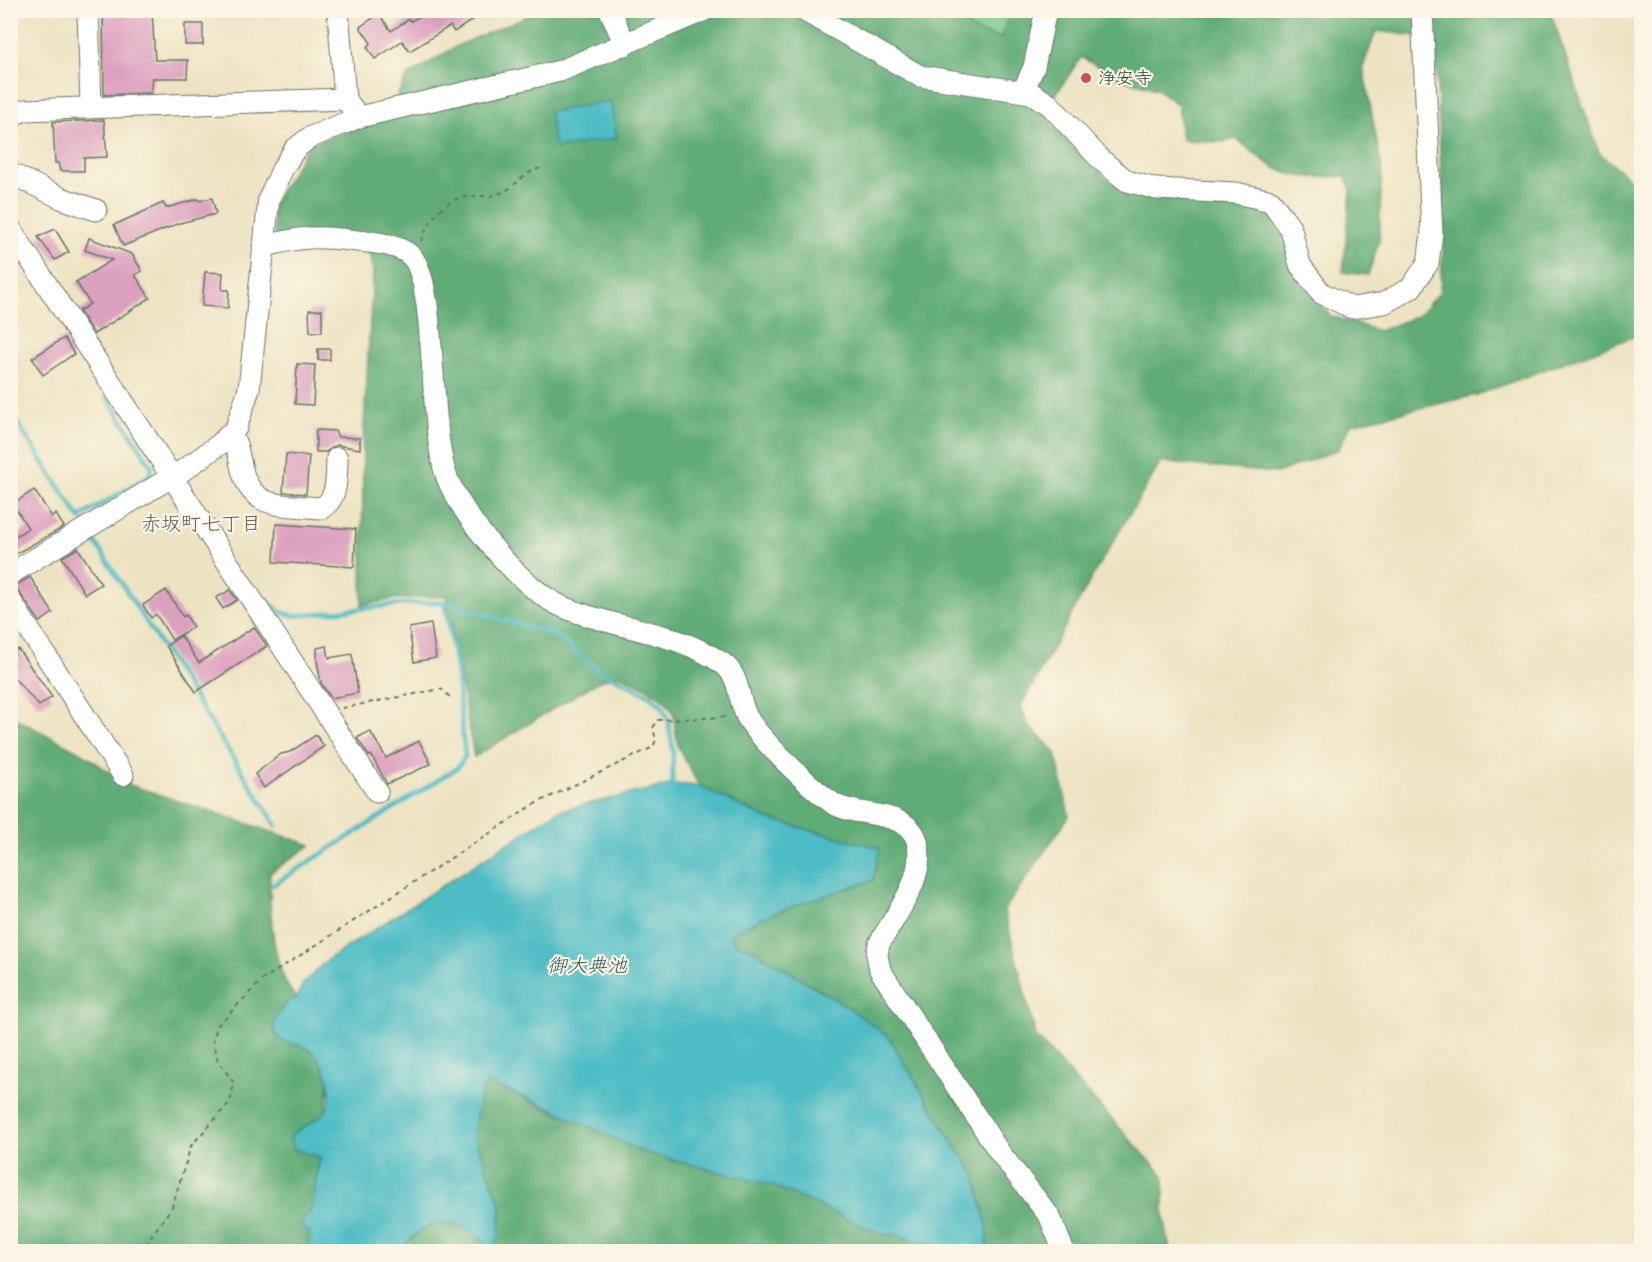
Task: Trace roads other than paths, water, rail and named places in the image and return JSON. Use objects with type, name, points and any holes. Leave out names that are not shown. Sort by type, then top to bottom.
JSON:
[{"type":"street","points":[[88,10],[91,107]]},
{"type":"street","points":[[338,10],[345,99],[359,117]]},
{"type":"street","points":[[610,10],[625,45]]},
{"type":"street","points":[[10,574],[178,473],[230,435],[245,409],[249,389],[269,198],[295,149],[309,138],[359,117],[560,71],[705,10]]},
{"type":"street","points":[[803,10],[920,76],[1023,91],[1050,105],[1101,160],[1127,181],[1156,189],[1236,193],[1271,201],[1291,229],[1300,265],[1321,293],[1352,308],[1384,303],[1411,288],[1428,263],[1431,243],[1422,10]]},
{"type":"street","points":[[1023,91],[1034,67],[1046,10]]},
{"type":"street","points":[[10,116],[25,110],[345,99]]},
{"type":"street","points":[[10,172],[61,198],[96,210]]},
{"type":"street","points":[[10,228],[178,473],[324,712],[377,792]]},
{"type":"street","points":[[263,247],[297,237],[334,238],[394,247],[410,255],[425,286],[432,391],[443,464],[449,481],[484,535],[535,591],[563,606],[695,648],[724,664],[735,677],[745,712],[775,750],[825,797],[850,811],[898,820],[906,825],[917,838],[919,852],[916,877],[879,944],[877,955],[880,970],[986,1133],[1044,1209],[1064,1251]]},
{"type":"street","points":[[230,435],[235,440],[244,481],[251,494],[260,501],[322,508],[330,503],[335,494],[337,458]]},
{"type":"street","points":[[10,600],[123,775]]},
{"type":"water","points":[[610,101],[617,138],[555,148],[549,112]]},
{"type":"water","name":"御大典池","points":[[673,784],[699,786],[768,819],[880,848],[873,880],[774,914],[738,929],[729,936],[735,943],[752,949],[848,1007],[889,1037],[952,1142],[975,1174],[988,1231],[986,1251],[957,1251],[896,1235],[881,1234],[774,1186],[640,1151],[540,1103],[487,1083],[482,1089],[473,1132],[501,1205],[500,1235],[492,1249],[468,1230],[445,1223],[422,1230],[411,1238],[400,1251],[310,1251],[309,1231],[301,1227],[304,1217],[311,1211],[320,1157],[294,1149],[290,1135],[325,1112],[329,1105],[329,1086],[323,1067],[312,1051],[285,1042],[275,1033],[275,1021],[281,1009],[296,998],[303,984],[327,960],[558,811]]},
{"type":"waterway","points":[[10,210],[20,225]]},
{"type":"waterway","points":[[79,518],[150,475],[152,467],[107,397]]},
{"type":"waterway","points":[[10,412],[81,520]]},
{"type":"waterway","points":[[90,534],[276,825]]},
{"type":"waterway","points":[[264,599],[281,612],[295,616],[402,604],[444,602],[555,635],[597,669],[649,695],[662,706],[668,720],[673,750],[672,789]]},
{"type":"waterway","points":[[273,885],[457,768],[465,757],[456,667],[444,602]]},
{"type":"place","name":"浄安寺","points":[[1086,78]]},
{"type":"district","name":"赤坂町七丁目","points":[[201,523]]}]
